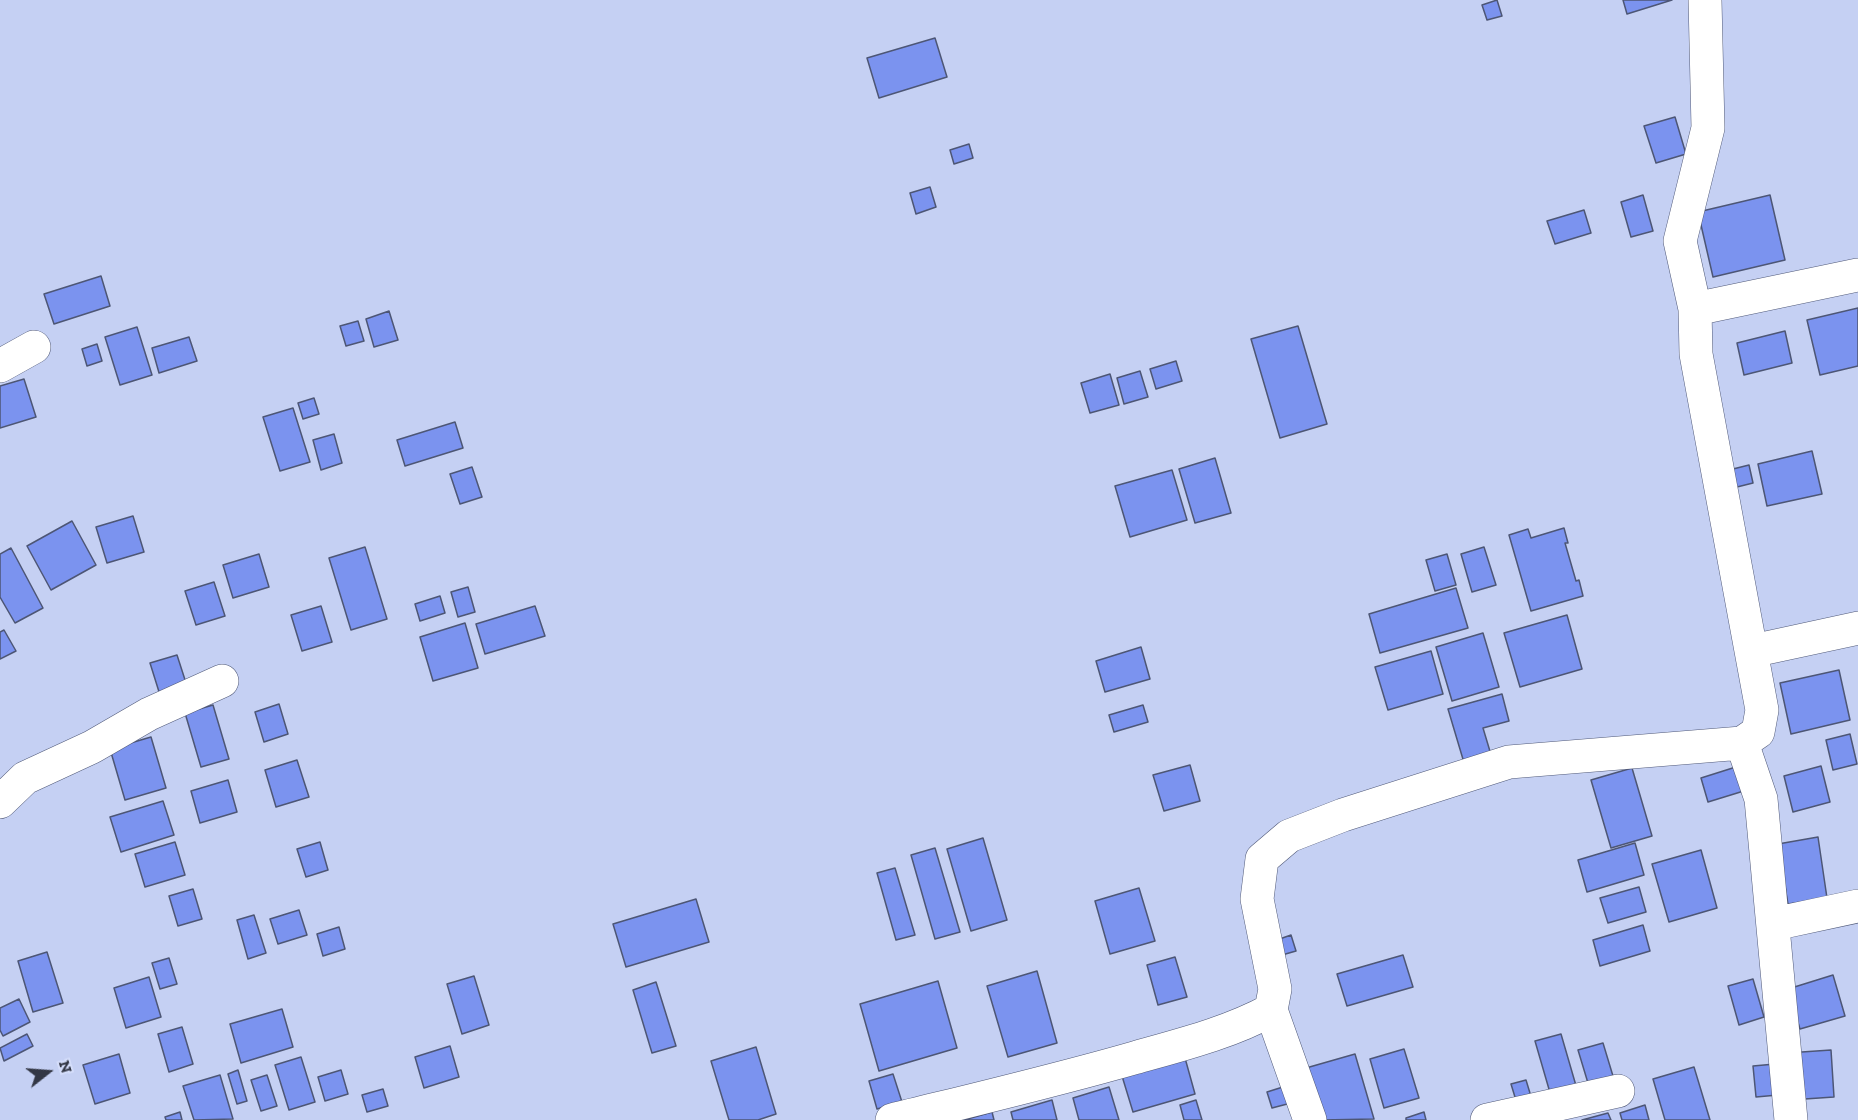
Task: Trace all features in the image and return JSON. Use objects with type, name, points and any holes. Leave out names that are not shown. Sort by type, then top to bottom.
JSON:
[{"type":"street","points":[[1311,1120],[1271,1010],[1275,989],[1257,899],[1262,859],[1289,837],[1392,798],[1509,762],[1742,743],[1758,732],[1762,710],[1696,354],[1695,309],[1680,241],[1708,128],[1705,0]]},
{"type":"street","points":[[1695,309],[1858,275]]},
{"type":"street","points":[[0,366],[34,347]]},
{"type":"street","points":[[1752,651],[1858,628]]},
{"type":"street","points":[[0,802],[25,778],[92,747],[149,714],[222,681]]},
{"type":"street","points":[[1742,743],[1761,799],[1791,1120]]},
{"type":"street","points":[[1774,924],[1858,906]]},
{"type":"street","points":[[891,1120],[1068,1077],[1155,1052],[1245,1024],[1271,1010]]},
{"type":"street","points":[[1487,1120],[1618,1091]]},
{"type":"building","points":[[1497,0],[1502,16],[1487,20],[1482,5]]},
{"type":"building","points":[[1623,0],[1672,0],[1627,14]]},
{"type":"building","points":[[935,38],[947,77],[879,98],[867,58]]},
{"type":"building","points":[[1675,117],[1686,154],[1656,163],[1644,126]]},
{"type":"building","points":[[969,144],[973,158],[954,164],[950,150]]},
{"type":"building","points":[[930,187],[936,207],[916,214],[910,193]]},
{"type":"building","points":[[1643,195],[1653,231],[1631,237],[1621,202]]},
{"type":"building","points":[[1770,195],[1785,260],[1713,277],[1698,212]]},
{"type":"building","points":[[1584,210],[1591,233],[1555,244],[1547,221]]},
{"type":"building","points":[[101,276],[110,306],[54,324],[44,294]]},
{"type":"building","points":[[1858,308],[1858,366],[1820,375],[1807,320]]},
{"type":"building","points":[[389,311],[398,340],[374,347],[366,319]]},
{"type":"building","points":[[358,321],[364,341],[346,346],[340,326]]},
{"type":"building","points":[[1298,326],[1327,424],[1280,438],[1251,339]]},
{"type":"building","points":[[137,327],[152,375],[120,385],[105,337]]},
{"type":"building","points":[[1785,331],[1792,363],[1744,375],[1737,343]]},
{"type":"building","points":[[189,337],[197,361],[159,373],[152,348]]},
{"type":"building","points":[[97,344],[102,361],[87,366],[82,349]]},
{"type":"building","points":[[1176,361],[1182,381],[1156,389],[1150,369]]},
{"type":"building","points":[[1140,371],[1148,397],[1124,404],[1117,378]]},
{"type":"building","points":[[1110,374],[1119,405],[1090,413],[1081,383]]},
{"type":"building","points":[[24,379],[36,417],[0,428],[0,386]]},
{"type":"building","points":[[314,398],[319,414],[303,419],[298,403]]},
{"type":"building","points":[[293,408],[310,462],[280,471],[263,417]]},
{"type":"building","points":[[455,422],[463,448],[405,466],[397,440]]},
{"type":"building","points":[[334,434],[342,463],[321,470],[313,440]]},
{"type":"building","points":[[1812,451],[1822,494],[1767,506],[1758,464]]},
{"type":"building","points":[[1215,458],[1231,513],[1195,523],[1179,469]]},
{"type":"building","points":[[1749,465],[1753,483],[1729,489],[1725,471]]},
{"type":"building","points":[[472,467],[482,497],[460,504],[450,474]]},
{"type":"building","points":[[1172,470],[1187,520],[1130,537],[1115,486]]},
{"type":"building","points":[[133,516],[144,552],[107,563],[96,527]]},
{"type":"building","points":[[72,521],[96,565],[51,590],[27,546]]},
{"type":"building","points":[[1564,528],[1568,543],[1565,543],[1576,581],[1579,580],[1583,596],[1531,611],[1509,535],[1528,529],[1531,538]]},
{"type":"building","points":[[365,547],[387,619],[351,630],[329,558]]},
{"type":"building","points":[[1484,547],[1496,585],[1472,592],[1461,554]]},
{"type":"building","points":[[11,548],[43,608],[15,623],[0,597],[0,554]]},
{"type":"building","points":[[259,554],[269,587],[233,598],[223,565]]},
{"type":"building","points":[[1447,554],[1456,585],[1435,591],[1426,560]]},
{"type":"building","points":[[214,582],[225,616],[196,625],[185,591]]},
{"type":"building","points":[[468,587],[475,612],[458,617],[451,592]]},
{"type":"building","points":[[1456,588],[1468,628],[1380,653],[1369,614]]},
{"type":"building","points":[[440,596],[445,613],[420,621],[415,604]]},
{"type":"building","points":[[321,606],[332,642],[302,651],[291,615]]},
{"type":"building","points":[[535,606],[545,636],[485,654],[476,624]]},
{"type":"building","points":[[1567,615],[1582,669],[1520,687],[1504,633]]},
{"type":"building","points":[[465,623],[478,668],[433,681],[420,637]]},
{"type":"building","points":[[4,630],[16,651],[0,659],[0,632]]},
{"type":"building","points":[[1483,633],[1499,687],[1452,701],[1436,647]]},
{"type":"building","points":[[1141,647],[1150,679],[1105,692],[1096,661]]},
{"type":"building","points":[[1431,651],[1443,694],[1388,710],[1375,667]]},
{"type":"building","points":[[177,655],[187,686],[160,695],[150,663]]},
{"type":"building","points":[[1839,670],[1850,720],[1791,734],[1780,683]]},
{"type":"building","points":[[1502,694],[1509,721],[1483,728],[1492,758],[1465,766],[1448,709]]},
{"type":"building","points":[[279,704],[288,734],[264,742],[255,712]]},
{"type":"building","points":[[213,705],[229,759],[201,767],[185,713]]},
{"type":"building","points":[[1143,705],[1148,722],[1114,732],[1109,715]]},
{"type":"building","points":[[1850,734],[1857,764],[1833,770],[1826,740]]},
{"type":"building","points":[[151,737],[166,788],[125,800],[110,749]]},
{"type":"building","points":[[297,760],[309,797],[276,807],[265,770]]},
{"type":"building","points":[[1190,765],[1200,801],[1164,811],[1153,775]]},
{"type":"building","points":[[1739,766],[1747,790],[1708,802],[1701,778]]},
{"type":"building","points":[[1821,766],[1830,802],[1793,812],[1784,776]]},
{"type":"building","points":[[1632,768],[1652,836],[1611,848],[1591,780]]},
{"type":"building","points":[[228,780],[237,812],[200,823],[191,791]]},
{"type":"building","points":[[163,801],[174,835],[121,852],[110,817]]},
{"type":"building","points":[[1818,837],[1827,898],[1788,904],[1778,844]]},
{"type":"building","points":[[983,838],[1007,920],[971,931],[947,849]]},
{"type":"building","points":[[175,842],[185,875],[145,887],[135,854]]},
{"type":"building","points":[[320,842],[328,870],[306,877],[297,849]]},
{"type":"building","points":[[1635,843],[1644,875],[1587,892],[1578,860]]},
{"type":"building","points":[[935,848],[960,932],[935,939],[911,855]]},
{"type":"building","points":[[1701,850],[1717,908],[1669,922],[1652,864]]},
{"type":"building","points":[[895,868],[915,935],[896,940],[877,873]]},
{"type":"building","points":[[1639,887],[1646,912],[1608,923],[1600,898]]},
{"type":"building","points":[[1139,888],[1155,941],[1110,954],[1095,901]]},
{"type":"building","points":[[193,889],[202,919],[178,926],[169,896]]},
{"type":"building","points":[[696,899],[709,942],[626,967],[613,924]]},
{"type":"building","points":[[299,910],[307,935],[278,944],[270,919]]},
{"type":"building","points":[[254,915],[266,953],[248,959],[237,920]]},
{"type":"building","points":[[1643,925],[1650,951],[1600,966],[1593,940]]},
{"type":"building","points":[[339,927],[345,949],[323,956],[317,934]]},
{"type":"building","points":[[1291,935],[1296,951],[1275,957],[1271,942]]},
{"type":"building","points":[[47,952],[63,1003],[33,1012],[18,961]]},
{"type":"building","points":[[1403,955],[1413,987],[1347,1006],[1337,974]]},
{"type":"building","points":[[1175,957],[1187,997],[1158,1005],[1147,965]]},
{"type":"building","points":[[169,958],[177,984],[160,989],[152,963]]},
{"type":"building","points":[[1037,971],[1057,1043],[1008,1057],[987,986]]},
{"type":"building","points":[[1833,975],[1845,1016],[1800,1029],[1788,989]]},
{"type":"building","points":[[474,976],[489,1025],[462,1034],[447,984]]},
{"type":"building","points":[[149,977],[161,1017],[126,1028],[114,988]]},
{"type":"building","points":[[1753,979],[1764,1017],[1739,1025],[1728,986]]},
{"type":"building","points":[[938,981],[957,1048],[879,1071],[860,1004]]},
{"type":"building","points":[[656,982],[676,1046],[652,1053],[633,990]]},
{"type":"building","points":[[19,999],[30,1022],[3,1036],[0,1030],[0,1008]]},
{"type":"building","points":[[282,1009],[293,1047],[241,1063],[230,1024]]},
{"type":"building","points":[[182,1027],[193,1064],[169,1072],[158,1034]]},
{"type":"building","points":[[27,1034],[33,1046],[4,1061],[0,1048]]},
{"type":"building","points":[[1561,1034],[1579,1096],[1553,1103],[1535,1041]]},
{"type":"building","points":[[1603,1043],[1616,1086],[1591,1093],[1578,1050]]},
{"type":"building","points":[[450,1046],[459,1077],[424,1088],[415,1057]]},
{"type":"building","points":[[756,1047],[776,1114],[758,1120],[729,1120],[711,1061]]},
{"type":"building","points":[[1404,1049],[1419,1098],[1384,1108],[1370,1059]]},
{"type":"building","points":[[1831,1050],[1834,1097],[1790,1100],[1787,1053]]},
{"type":"building","points":[[119,1054],[130,1093],[95,1104],[83,1065]]},
{"type":"building","points":[[1355,1054],[1374,1119],[1321,1120],[1306,1068]]},
{"type":"building","points":[[301,1057],[315,1102],[289,1110],[275,1065]]},
{"type":"building","points":[[1185,1058],[1195,1094],[1133,1112],[1122,1076]]},
{"type":"building","points":[[1775,1064],[1778,1095],[1756,1097],[1753,1066]]},
{"type":"building","points":[[1694,1067],[1710,1120],[1665,1120],[1653,1079]]},
{"type":"building","points":[[238,1070],[247,1101],[237,1104],[228,1074]]},
{"type":"building","points":[[341,1070],[348,1094],[325,1101],[318,1077]]},
{"type":"building","points":[[893,1074],[902,1102],[877,1109],[869,1081]]},
{"type":"building","points":[[220,1075],[233,1119],[194,1120],[183,1086]]},
{"type":"building","points":[[267,1075],[277,1106],[261,1111],[251,1080]]},
{"type":"building","points":[[1526,1080],[1533,1103],[1518,1107],[1511,1084]]},
{"type":"building","points":[[1286,1086],[1291,1103],[1272,1108],[1267,1092]]},
{"type":"building","points":[[1109,1087],[1119,1120],[1079,1120],[1073,1098]]},
{"type":"building","points":[[383,1089],[388,1106],[367,1112],[362,1095]]},
{"type":"building","points":[[1052,1100],[1057,1120],[1013,1120],[1011,1112]]},
{"type":"building","points":[[1196,1100],[1202,1120],[1184,1120],[1180,1105]]},
{"type":"building","points":[[1645,1105],[1649,1120],[1622,1120],[1620,1113]]},
{"type":"building","points":[[180,1112],[182,1120],[166,1120],[165,1117]]},
{"type":"building","points":[[992,1112],[994,1120],[964,1120]]},
{"type":"building","points":[[1424,1112],[1426,1120],[1406,1120],[1406,1118]]},
{"type":"building","points":[[1608,1113],[1611,1120],[1582,1120]]}]
